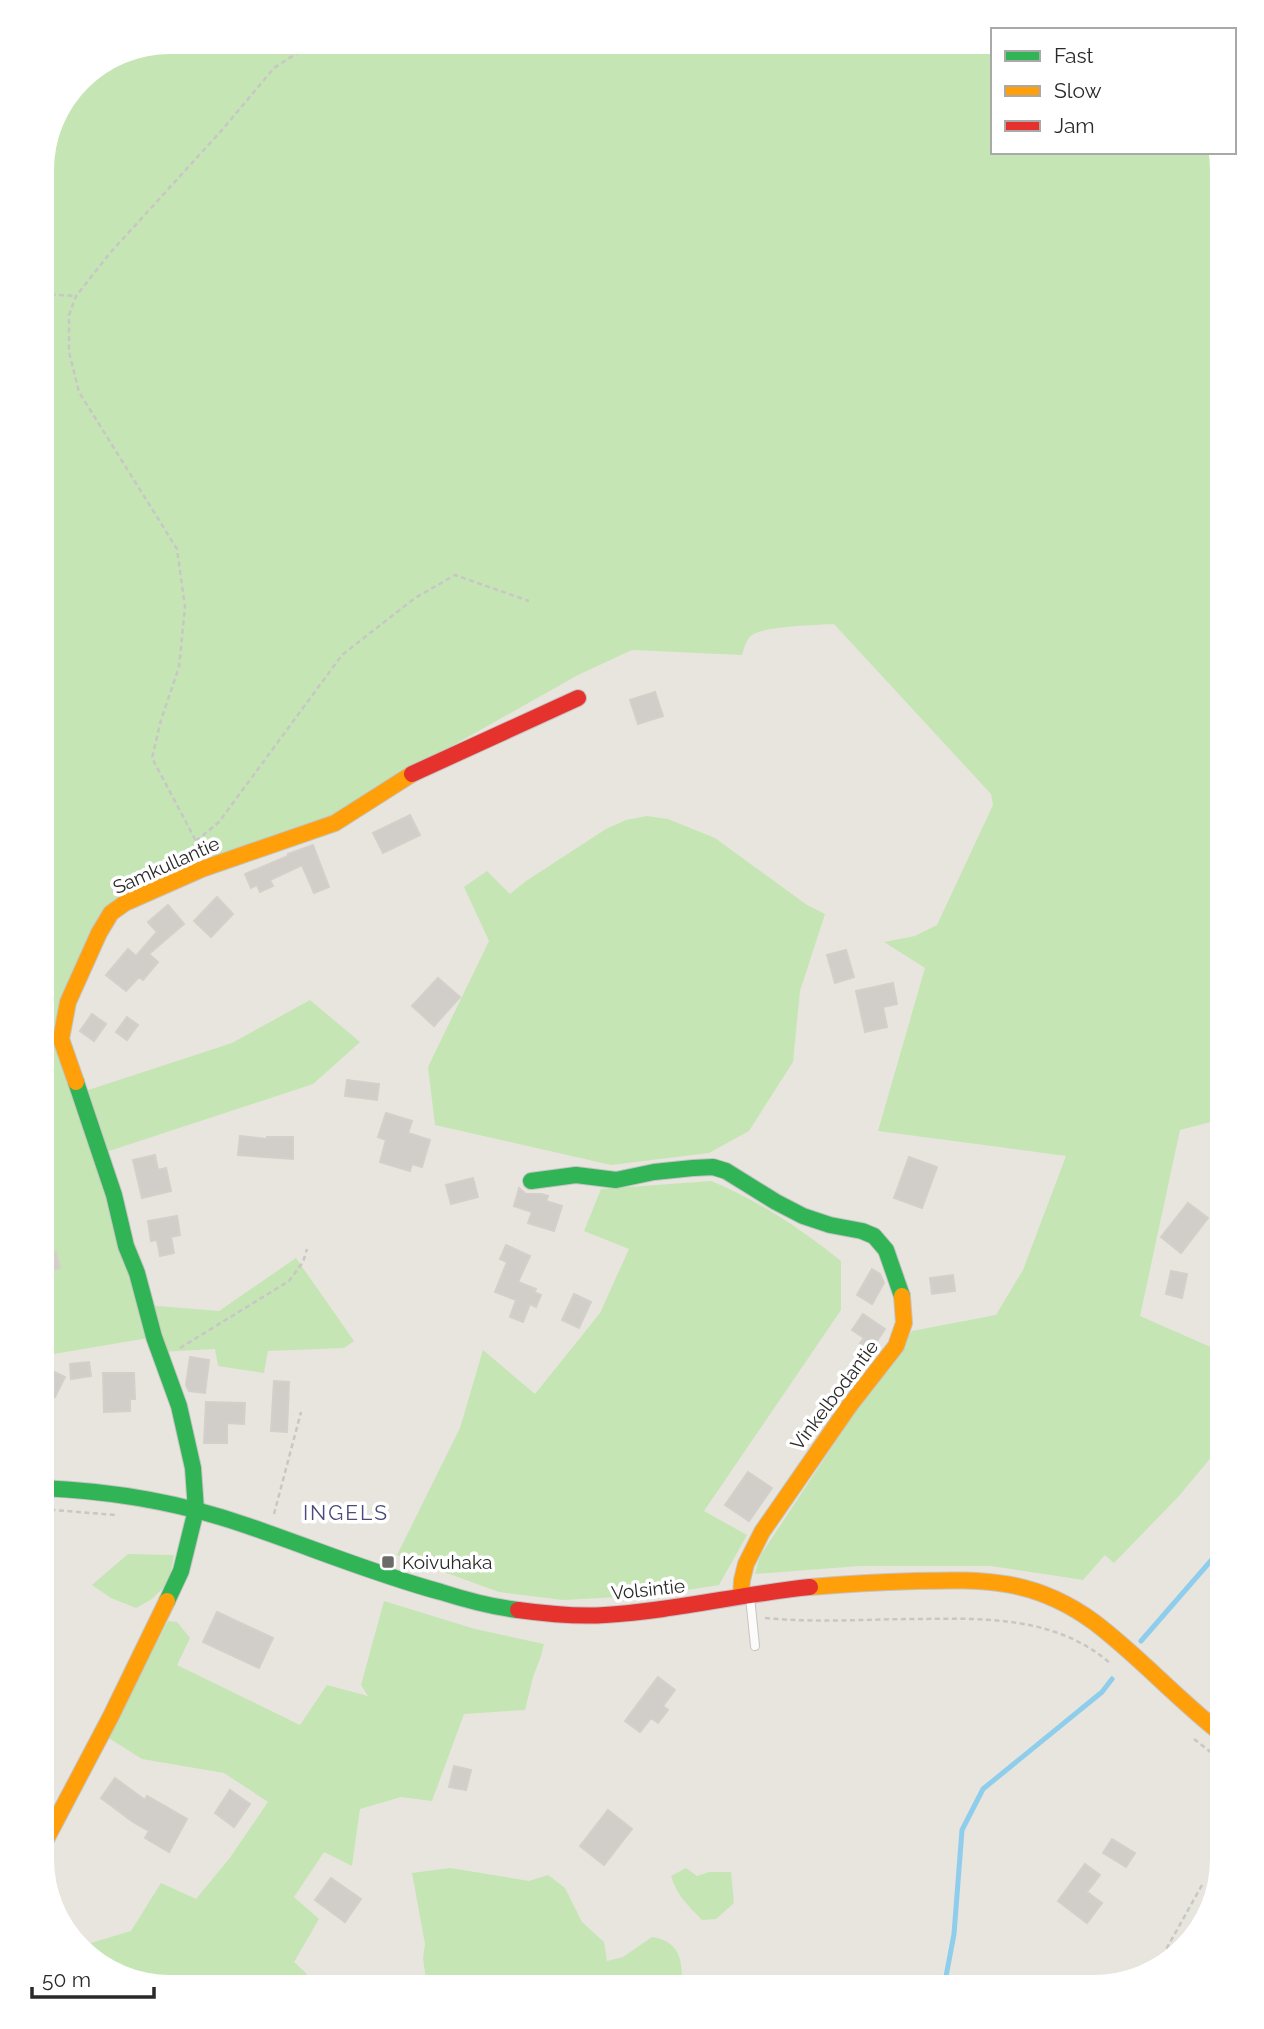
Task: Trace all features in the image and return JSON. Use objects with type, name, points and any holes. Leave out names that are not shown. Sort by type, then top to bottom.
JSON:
[{"type":"street","name":"Samkullantie","points":[[197,1510],[193,1468],[172,1386],[126,1246],[114,1195],[61,1039],[68,1002],[99,933],[111,913],[125,903],[202,869],[335,822],[404,778],[578,698]]},
{"type":"street","name":"Vinkelbodantie","points":[[531,1181],[576,1175],[616,1180],[654,1172],[713,1167],[726,1171],[800,1215],[828,1225],[862,1230],[882,1243],[904,1301],[905,1316],[899,1341],[895,1350],[824,1440],[774,1513],[741,1578],[746,1596]]},
{"type":"street","name":"Volsintie","points":[[54,1489],[129,1497],[197,1510],[425,1586],[484,1603],[560,1615],[660,1611],[802,1588],[895,1582],[974,1580],[1026,1587],[1065,1601],[1095,1621],[1210,1724]]},
{"type":"street","points":[[54,1824],[111,1716],[181,1571],[197,1510]]},
{"type":"lane","points":[[746,1596],[755,1646]]},
{"type":"path","points":[[202,869],[196,841],[152,758],[161,720],[179,667],[185,607],[177,549],[79,392],[69,352],[69,315],[76,296],[110,253],[222,130],[274,68],[296,54]]},
{"type":"path","points":[[54,295],[76,296]]},
{"type":"path","points":[[196,841],[219,822],[342,655],[415,598],[455,575],[528,601]]},
{"type":"path","points":[[162,1359],[289,1281],[303,1262],[307,1249]]},
{"type":"path","points":[[270,1533],[301,1412]]},
{"type":"path","points":[[751,1617],[794,1621],[1002,1619],[1050,1630],[1101,1655],[1117,1669]]},
{"type":"path","points":[[1189,1735],[1210,1752]]},
{"type":"path","points":[[1166,1949],[1202,1885]]},
{"type":"green space","points":[[170,54],[991,54],[991,154],[1209,154],[1210,1122],[1180,1130],[1140,1316],[1210,1347],[1210,1459],[1179,1496],[1114,1563],[1105,1555],[1083,1580],[991,1566],[860,1566],[755,1574],[760,1556],[912,1331],[996,1315],[1023,1270],[1066,1156],[878,1131],[925,968],[884,942],[915,936],[937,925],[993,805],[991,794],[834,624],[792,626],[759,632],[748,639],[742,655],[632,650],[578,675],[402,774],[327,821],[124,896],[64,1000],[79,1093],[232,1043],[310,1000],[360,1042],[313,1084],[100,1154],[145,1305],[219,1311],[296,1258],[354,1341],[344,1348],[268,1351],[264,1373],[218,1366],[215,1349],[160,1352],[154,1337],[54,1354],[54,162],[66,119],[78,99],[112,70],[133,60]]},
{"type":"green space","points":[[647,816],[668,819],[715,838],[807,905],[825,914],[800,991],[793,1062],[749,1131],[709,1153],[611,1165],[435,1125],[428,1067],[489,941],[464,887],[487,871],[510,894],[606,829],[626,820]]},
{"type":"green space","points":[[711,1181],[779,1216],[841,1261],[841,1310],[704,1511],[747,1535],[719,1585],[655,1595],[563,1600],[499,1592],[397,1555],[460,1428],[483,1350],[535,1394],[600,1313],[629,1249],[584,1231],[601,1189]]},
{"type":"green space","points":[[128,1554],[174,1555],[169,1582],[152,1599],[136,1608],[111,1598],[92,1585]]},
{"type":"green space","points":[[384,1601],[475,1629],[544,1644],[525,1710],[464,1714],[432,1801],[401,1797],[360,1809],[352,1866],[324,1852],[294,1897],[319,1919],[294,1962],[307,1975],[147,1973],[119,1963],[91,1943],[131,1931],[161,1883],[196,1899],[229,1859],[268,1802],[224,1773],[142,1759],[107,1737],[168,1621],[177,1622],[190,1638],[177,1665],[300,1725],[327,1685],[368,1696],[361,1685]]},
{"type":"green space","points":[[450,1868],[529,1881],[548,1875],[565,1888],[582,1922],[604,1942],[607,1961],[623,1957],[652,1937],[669,1943],[674,1948],[681,1961],[682,1975],[425,1975],[423,1958],[425,1944],[412,1873]]},
{"type":"green space","points":[[686,1868],[697,1876],[709,1872],[731,1872],[734,1903],[716,1919],[702,1920],[673,1883],[671,1876]]},
{"type":"building","points":[[655,692],[663,716],[638,724],[630,700]]},
{"type":"building","points":[[410,815],[420,835],[383,853],[373,833]]},
{"type":"building","points":[[313,845],[329,887],[314,893],[302,865],[270,880],[273,886],[260,892],[257,885],[251,888],[245,874]]},
{"type":"building","points":[[217,897],[233,914],[211,937],[194,921]]},
{"type":"building","points":[[168,905],[184,924],[149,954],[158,962],[143,980],[139,977],[126,991],[106,975],[128,949],[136,956],[157,932],[148,922]]},
{"type":"building","points":[[846,950],[854,977],[835,983],[827,955]]},
{"type":"building","points":[[438,978],[460,997],[434,1026],[412,1006]]},
{"type":"building","points":[[893,983],[897,1004],[883,1007],[887,1027],[865,1032],[856,991]]},
{"type":"building","points":[[92,1014],[106,1024],[94,1041],[80,1031]]},
{"type":"building","points":[[127,1017],[138,1025],[127,1040],[116,1032]]},
{"type":"building","points":[[347,1080],[379,1084],[377,1100],[345,1096]]},
{"type":"building","points":[[386,1113],[412,1121],[408,1133],[430,1140],[422,1167],[412,1164],[410,1171],[380,1162],[386,1140],[378,1137]]},
{"type":"building","points":[[240,1136],[267,1139],[293,1137],[293,1159],[238,1155]]},
{"type":"building","points":[[155,1155],[158,1170],[166,1168],[171,1191],[142,1198],[133,1160]]},
{"type":"building","points":[[909,1157],[937,1167],[922,1208],[894,1198]]},
{"type":"building","points":[[473,1178],[478,1197],[451,1204],[446,1185]]},
{"type":"building","points":[[519,1188],[526,1194],[548,1196],[546,1201],[562,1206],[554,1231],[528,1223],[532,1212],[514,1206]]},
{"type":"building","points":[[1188,1203],[1208,1218],[1181,1253],[1161,1237]]},
{"type":"building","points":[[177,1216],[180,1235],[171,1237],[174,1253],[160,1256],[157,1240],[151,1241],[148,1221]]},
{"type":"building","points":[[506,1245],[530,1256],[518,1282],[536,1289],[534,1292],[541,1295],[536,1307],[530,1304],[523,1322],[510,1317],[516,1300],[495,1292],[507,1262],[500,1259]]},
{"type":"building","points":[[54,1253],[60,1268],[54,1270]]},
{"type":"building","points":[[872,1269],[880,1274],[884,1283],[872,1304],[857,1295]]},
{"type":"building","points":[[1171,1271],[1187,1274],[1182,1298],[1166,1294]]},
{"type":"building","points":[[953,1275],[955,1291],[932,1294],[930,1278]]},
{"type":"building","points":[[574,1294],[591,1302],[579,1328],[562,1320]]},
{"type":"building","points":[[863,1314],[885,1329],[871,1350],[860,1343],[864,1338],[852,1330]]},
{"type":"building","points":[[190,1357],[209,1360],[205,1393],[189,1391],[186,1385]]},
{"type":"building","points":[[89,1362],[91,1376],[71,1379],[70,1364]]},
{"type":"building","points":[[54,1372],[65,1377],[54,1397]]},
{"type":"building","points":[[103,1373],[134,1373],[135,1399],[130,1399],[130,1411],[104,1412]]},
{"type":"building","points":[[274,1381],[289,1382],[287,1432],[271,1431]]},
{"type":"building","points":[[206,1402],[245,1403],[244,1424],[227,1423],[227,1443],[204,1443]]},
{"type":"building","points":[[748,1472],[772,1488],[749,1521],[725,1505]]},
{"type":"building","points":[[217,1612],[273,1638],[259,1668],[203,1642]]},
{"type":"building","points":[[658,1677],[675,1690],[663,1706],[668,1710],[658,1723],[651,1718],[640,1732],[625,1721]]},
{"type":"building","points":[[454,1766],[471,1770],[466,1790],[449,1787]]},
{"type":"building","points":[[115,1778],[145,1800],[147,1796],[187,1819],[169,1852],[145,1838],[149,1831],[101,1798]]},
{"type":"building","points":[[230,1790],[250,1804],[234,1827],[215,1813]]},
{"type":"building","points":[[608,1810],[632,1829],[604,1865],[580,1846]]},
{"type":"building","points":[[1112,1839],[1135,1853],[1126,1867],[1103,1853]]},
{"type":"building","points":[[1085,1864],[1100,1875],[1087,1892],[1102,1903],[1087,1923],[1058,1901]]},
{"type":"building","points":[[331,1878],[361,1899],[345,1922],[315,1900]]},
{"type":"waterway","points":[[1141,1641],[1210,1562]]},
{"type":"waterway","points":[[946,1975],[954,1934],[962,1830],[983,1789],[1102,1692],[1112,1679]]},
{"type":"traffic: fast","points":[[76,1082],[114,1195],[126,1246],[137,1273],[154,1337],[179,1406],[193,1468],[196,1510],[181,1571],[167,1601]]},
{"type":"traffic: fast","points":[[531,1181],[576,1175],[616,1180],[693,1168],[713,1167],[726,1171],[803,1216],[874,1236],[886,1250],[902,1296]]},
{"type":"traffic: fast","points":[[54,1489],[120,1495],[195,1510],[416,1585],[479,1603],[518,1610]]},
{"type":"traffic: slow","points":[[76,1082],[61,1039],[68,1002],[99,933],[111,913],[125,903],[202,869],[335,823],[412,774]]},
{"type":"traffic: slow","points":[[741,1596],[746,1564],[762,1532],[850,1405],[896,1346],[904,1323],[902,1296]]},
{"type":"traffic: slow","points":[[810,1587],[941,1580],[1009,1585],[1051,1597],[1094,1622],[1210,1724]]},
{"type":"traffic: slow","points":[[54,1824],[167,1601]]},
{"type":"traffic: jam","points":[[412,774],[578,698]]},
{"type":"traffic: jam","points":[[518,1610],[562,1615],[605,1615],[810,1587]]},
{"type":"place","name":"Koivuhaka","points":[[388,1562]]},
{"type":"district","name":"INGELS","points":[[346,1512]]}]
